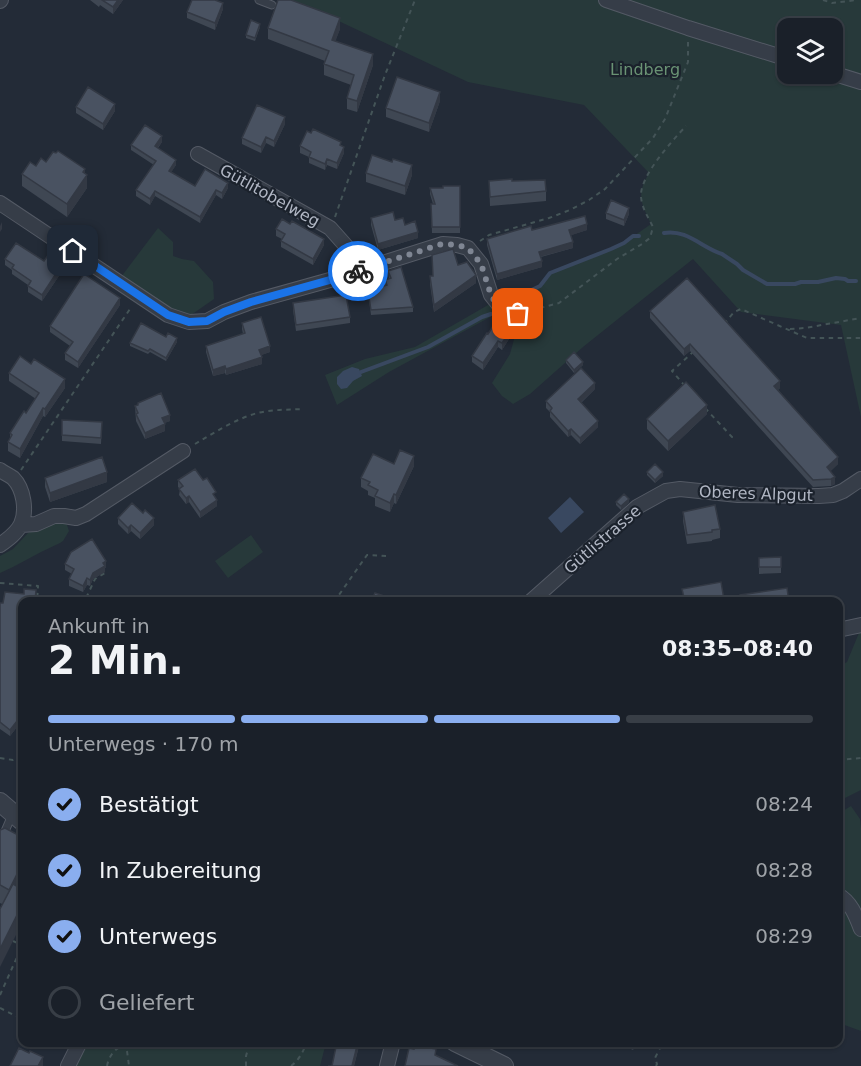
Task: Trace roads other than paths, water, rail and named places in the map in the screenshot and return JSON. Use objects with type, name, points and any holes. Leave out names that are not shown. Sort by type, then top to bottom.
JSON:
[{"type":"street","points":[[606,0],[777,56]]},
{"type":"street","points":[[843,76],[861,82]]},
{"type":"street","name":"Gütlitobelweg","points":[[198,154],[330,228],[346,246],[351,273]]},
{"type":"street","points":[[0,203],[168,315],[189,322],[207,321],[251,302],[337,278],[442,244],[468,248],[481,264],[491,295],[503,310],[518,314],[528,311]]},
{"type":"street","points":[[21,525],[36,524],[54,516],[76,518],[86,514],[183,452]]},
{"type":"street","points":[[0,470],[13,479],[22,495],[24,511],[21,525],[0,545]]},
{"type":"street","name":"Oberes Alpgut","points":[[680,489],[738,495],[833,495],[861,479]]},
{"type":"street","name":"Gütlistrasse","points":[[536,597],[637,507],[666,491],[680,489]]},
{"type":"street","points":[[843,629],[861,625]]},
{"type":"street","points":[[843,897],[853,910],[861,929]]},
{"type":"street","points":[[68,1066],[78,1047]]},
{"type":"street","points":[[387,1066],[392,1047]]},
{"type":"street","points":[[465,1047],[504,1066]]},
{"type":"lane","points":[[259,0],[272,5]]},
{"type":"lane","points":[[0,843],[12,812]]},
{"type":"water","points":[[352,367],[359,369],[362,376],[347,388],[341,389],[337,384],[337,377]]},
{"type":"water","points":[[570,497],[584,512],[561,533],[548,518]]},
{"type":"waterway","points":[[664,233],[687,236],[722,254],[767,284],[795,284],[836,278],[856,281]]},
{"type":"waterway","points":[[507,303],[540,286],[550,273],[611,249],[633,236],[639,236]]},
{"type":"waterway","points":[[361,372],[428,347],[491,314]]},
{"type":"park label","name":"Lindberg","points":[[645,69]]}]
